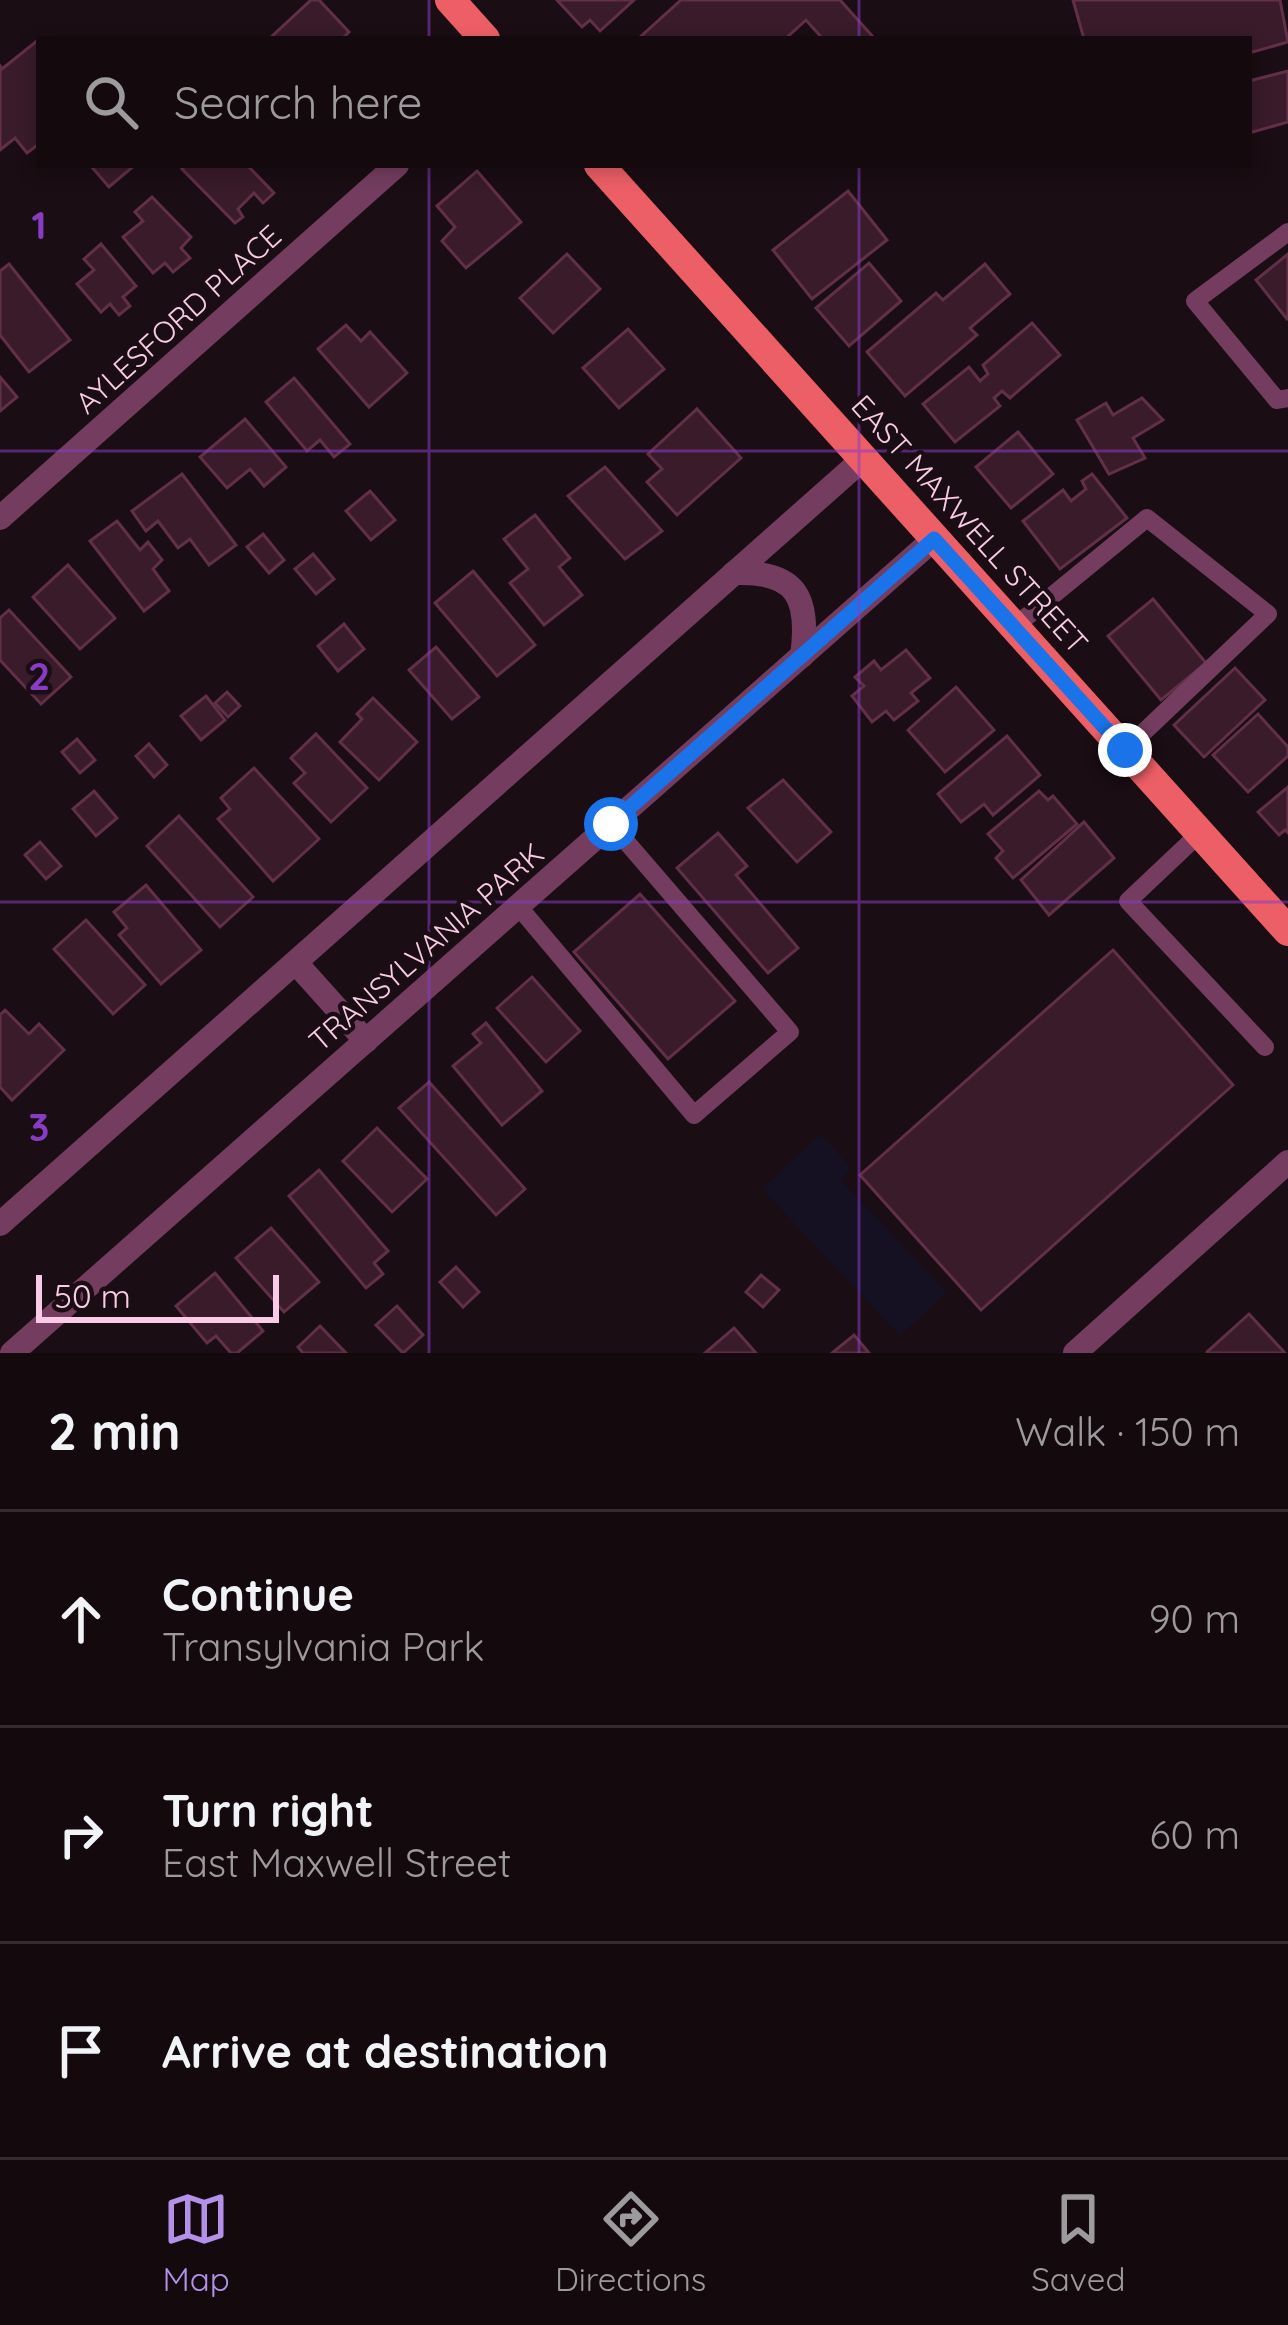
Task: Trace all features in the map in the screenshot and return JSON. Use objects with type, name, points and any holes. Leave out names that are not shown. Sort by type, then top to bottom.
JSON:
[{"type":"main road","points":[[450,0],[482,36]]},
{"type":"main road","name":"EAST MAXWELL STREET","points":[[602,168],[1288,931]]},
{"type":"street","name":"AYLESFORD PLACE","points":[[0,518],[394,168]]},
{"type":"street","points":[[0,1224],[863,459]]},
{"type":"street","name":"TRANSYLVANIA PARK","points":[[12,1353],[934,539]]},
{"type":"street","points":[[734,573],[769,572],[797,591],[807,620],[802,656]]},
{"type":"street","points":[[296,963],[366,1041]]},
{"type":"street","points":[[1076,1353],[1288,1162]]},
{"type":"lane","points":[[1282,399],[1195,301],[1288,232]]},
{"type":"lane","points":[[1014,627],[1147,518],[1268,614],[1125,750]]},
{"type":"lane","points":[[518,907],[694,1115],[790,1033],[611,824]]},
{"type":"lane","points":[[1200,833],[1128,901],[1265,1047]]},
{"type":"shaded area","points":[[820,1134],[852,1168],[841,1180],[947,1292],[900,1336],[762,1189]]},
{"type":"building","points":[[311,0],[319,0],[349,32],[345,36],[272,36]]},
{"type":"building","points":[[557,0],[634,0],[600,31],[590,20],[582,27]]},
{"type":"building","points":[[681,0],[840,0],[872,36],[820,36],[806,20],[788,36],[641,36]]},
{"type":"building","points":[[1073,0],[1280,0],[1288,42],[1252,52],[1252,36],[1083,36]]},
{"type":"building","points":[[36,42],[36,146],[27,153],[15,138],[0,150],[0,66],[2,69]]},
{"type":"building","points":[[1288,71],[1288,122],[1252,132],[1252,80]]},
{"type":"building","points":[[93,168],[131,168],[109,187]]},
{"type":"building","points":[[250,168],[274,193],[263,203],[254,193],[238,209],[243,217],[235,223],[182,169]]},
{"type":"building","points":[[477,171],[521,222],[466,268],[442,241],[455,227],[437,206]]},
{"type":"building","points":[[848,191],[887,240],[812,299],[773,250]]},
{"type":"building","points":[[152,197],[191,237],[181,248],[190,258],[173,272],[165,263],[153,273],[123,237],[143,221],[135,212]]},
{"type":"building","points":[[101,244],[136,286],[123,297],[130,306],[119,315],[110,304],[101,312],[77,284],[94,270],[84,259]]},
{"type":"building","points":[[567,254],[600,289],[553,333],[520,298]]},
{"type":"building","points":[[1288,254],[1288,318],[1287,319],[1256,280]]},
{"type":"building","points":[[869,263],[901,301],[849,346],[816,308]]},
{"type":"building","points":[[9,264],[70,340],[29,372],[0,335],[0,271]]},
{"type":"building","points":[[985,264],[1010,294],[970,328],[977,335],[905,396],[867,352],[936,293],[943,300]]},
{"type":"building","points":[[1032,323],[1060,355],[1010,398],[1002,391],[994,398],[1000,406],[955,442],[923,404],[969,367],[980,381],[988,374],[983,365]]},
{"type":"building","points":[[346,325],[361,341],[370,332],[407,373],[369,407],[318,349]]},
{"type":"building","points":[[628,329],[664,369],[619,408],[583,368]]},
{"type":"building","points":[[0,377],[17,397],[0,411]]},
{"type":"building","points":[[294,378],[350,444],[334,457],[320,440],[307,451],[266,402]]},
{"type":"building","points":[[1142,398],[1163,420],[1133,438],[1145,458],[1109,474],[1077,420],[1106,403],[1113,415]]},
{"type":"building","points":[[697,409],[741,458],[677,515],[647,482],[662,469],[648,454]]},
{"type":"building","points":[[245,419],[286,467],[264,486],[250,469],[227,488],[200,457]]},
{"type":"building","points":[[1018,432],[1053,474],[1011,508],[976,467]]},
{"type":"building","points":[[605,467],[662,531],[625,559],[568,496]]},
{"type":"building","points":[[182,474],[236,545],[209,565],[190,539],[178,548],[158,521],[146,531],[132,511]]},
{"type":"building","points":[[1092,474],[1127,518],[1060,569],[1023,521],[1063,490],[1071,501],[1086,489],[1082,481]]},
{"type":"building","points":[[370,491],[395,520],[371,540],[346,511]]},
{"type":"building","points":[[535,515],[570,558],[559,567],[582,595],[544,625],[510,583],[528,569],[504,539]]},
{"type":"building","points":[[117,521],[140,550],[148,542],[162,560],[153,569],[169,591],[144,611],[90,541]]},
{"type":"building","points":[[263,534],[284,560],[269,573],[247,547]]},
{"type":"building","points":[[313,554],[334,579],[316,594],[295,569]]},
{"type":"building","points":[[68,565],[115,618],[80,649],[33,597]]},
{"type":"building","points":[[473,571],[535,645],[497,676],[435,603]]},
{"type":"building","points":[[1153,599],[1206,663],[1161,700],[1108,636]]},
{"type":"building","points":[[9,610],[71,677],[41,704],[0,660],[0,618]]},
{"type":"building","points":[[344,624],[364,649],[338,671],[318,646]]},
{"type":"building","points":[[436,647],[479,697],[452,719],[409,670]]},
{"type":"building","points":[[906,650],[930,678],[911,693],[918,701],[894,720],[886,711],[872,722],[852,696],[864,686],[855,677],[874,661],[881,670]]},
{"type":"building","points":[[1235,668],[1265,700],[1204,757],[1174,725]]},
{"type":"building","points":[[956,687],[994,730],[945,772],[908,730]]},
{"type":"building","points":[[227,692],[240,706],[228,717],[215,703]]},
{"type":"building","points":[[206,696],[225,720],[201,740],[181,716]]},
{"type":"building","points":[[373,698],[417,742],[379,780],[340,742],[362,719],[357,714]]},
{"type":"building","points":[[1258,714],[1288,747],[1288,756],[1248,792],[1213,755]]},
{"type":"building","points":[[316,734],[367,788],[331,822],[294,783],[305,773],[291,758]]},
{"type":"building","points":[[1007,736],[1040,775],[993,815],[984,804],[961,822],[938,794]]},
{"type":"building","points":[[77,739],[95,760],[80,773],[62,752]]},
{"type":"building","points":[[149,744],[167,765],[154,777],[136,756]]},
{"type":"building","points":[[254,768],[319,839],[273,881],[218,819],[230,809],[221,798]]},
{"type":"building","points":[[783,780],[831,832],[797,862],[748,808]]},
{"type":"building","points":[[1288,787],[1288,833],[1279,835],[1258,812]]},
{"type":"building","points":[[94,791],[117,818],[96,836],[73,809]]},
{"type":"building","points":[[1039,791],[1048,800],[1053,796],[1077,824],[1013,878],[996,858],[1003,851],[988,834]]},
{"type":"building","points":[[179,816],[253,897],[220,927],[147,846]]},
{"type":"building","points":[[1084,822],[1114,858],[1049,915],[1021,880]]},
{"type":"building","points":[[718,833],[747,866],[736,875],[798,948],[768,973],[677,868]]},
{"type":"building","points":[[40,842],[61,866],[46,879],[25,855]]},
{"type":"building","points":[[146,885],[201,950],[161,984],[119,935],[127,928],[114,912]]},
{"type":"building","points":[[640,894],[735,1001],[668,1059],[574,952]]},
{"type":"building","points":[[86,920],[145,985],[113,1014],[54,949]]},
{"type":"building","points":[[1113,950],[1233,1085],[981,1310],[860,1175]]},
{"type":"building","points":[[532,977],[580,1031],[546,1062],[497,1008]]},
{"type":"building","points":[[5,1010],[29,1034],[39,1024],[64,1050],[12,1100],[0,1087],[0,1015]]},
{"type":"building","points":[[486,1023],[542,1091],[502,1125],[453,1066],[481,1043],[473,1034]]},
{"type":"building","points":[[429,1082],[525,1189],[496,1215],[399,1108]]},
{"type":"building","points":[[377,1128],[427,1179],[392,1212],[343,1161]]},
{"type":"building","points":[[319,1170],[388,1251],[374,1263],[383,1274],[366,1288],[289,1196]]},
{"type":"building","points":[[271,1228],[319,1282],[284,1312],[236,1258]]},
{"type":"building","points":[[456,1267],[479,1292],[463,1307],[440,1282]]},
{"type":"building","points":[[215,1273],[263,1331],[237,1353],[231,1353],[216,1336],[207,1343],[176,1306]]},
{"type":"building","points":[[761,1275],[779,1290],[763,1307],[746,1292]]},
{"type":"building","points":[[397,1306],[423,1335],[403,1353],[376,1325]]},
{"type":"building","points":[[1249,1314],[1285,1353],[1207,1353],[1207,1352]]},
{"type":"building","points":[[320,1326],[346,1353],[303,1353],[298,1347]]},
{"type":"building","points":[[734,1328],[756,1353],[705,1353]]},
{"type":"building","points":[[854,1335],[869,1353],[832,1353]]},
{"type":"route","points":[[611,824],[934,539],[1125,750]]}]
